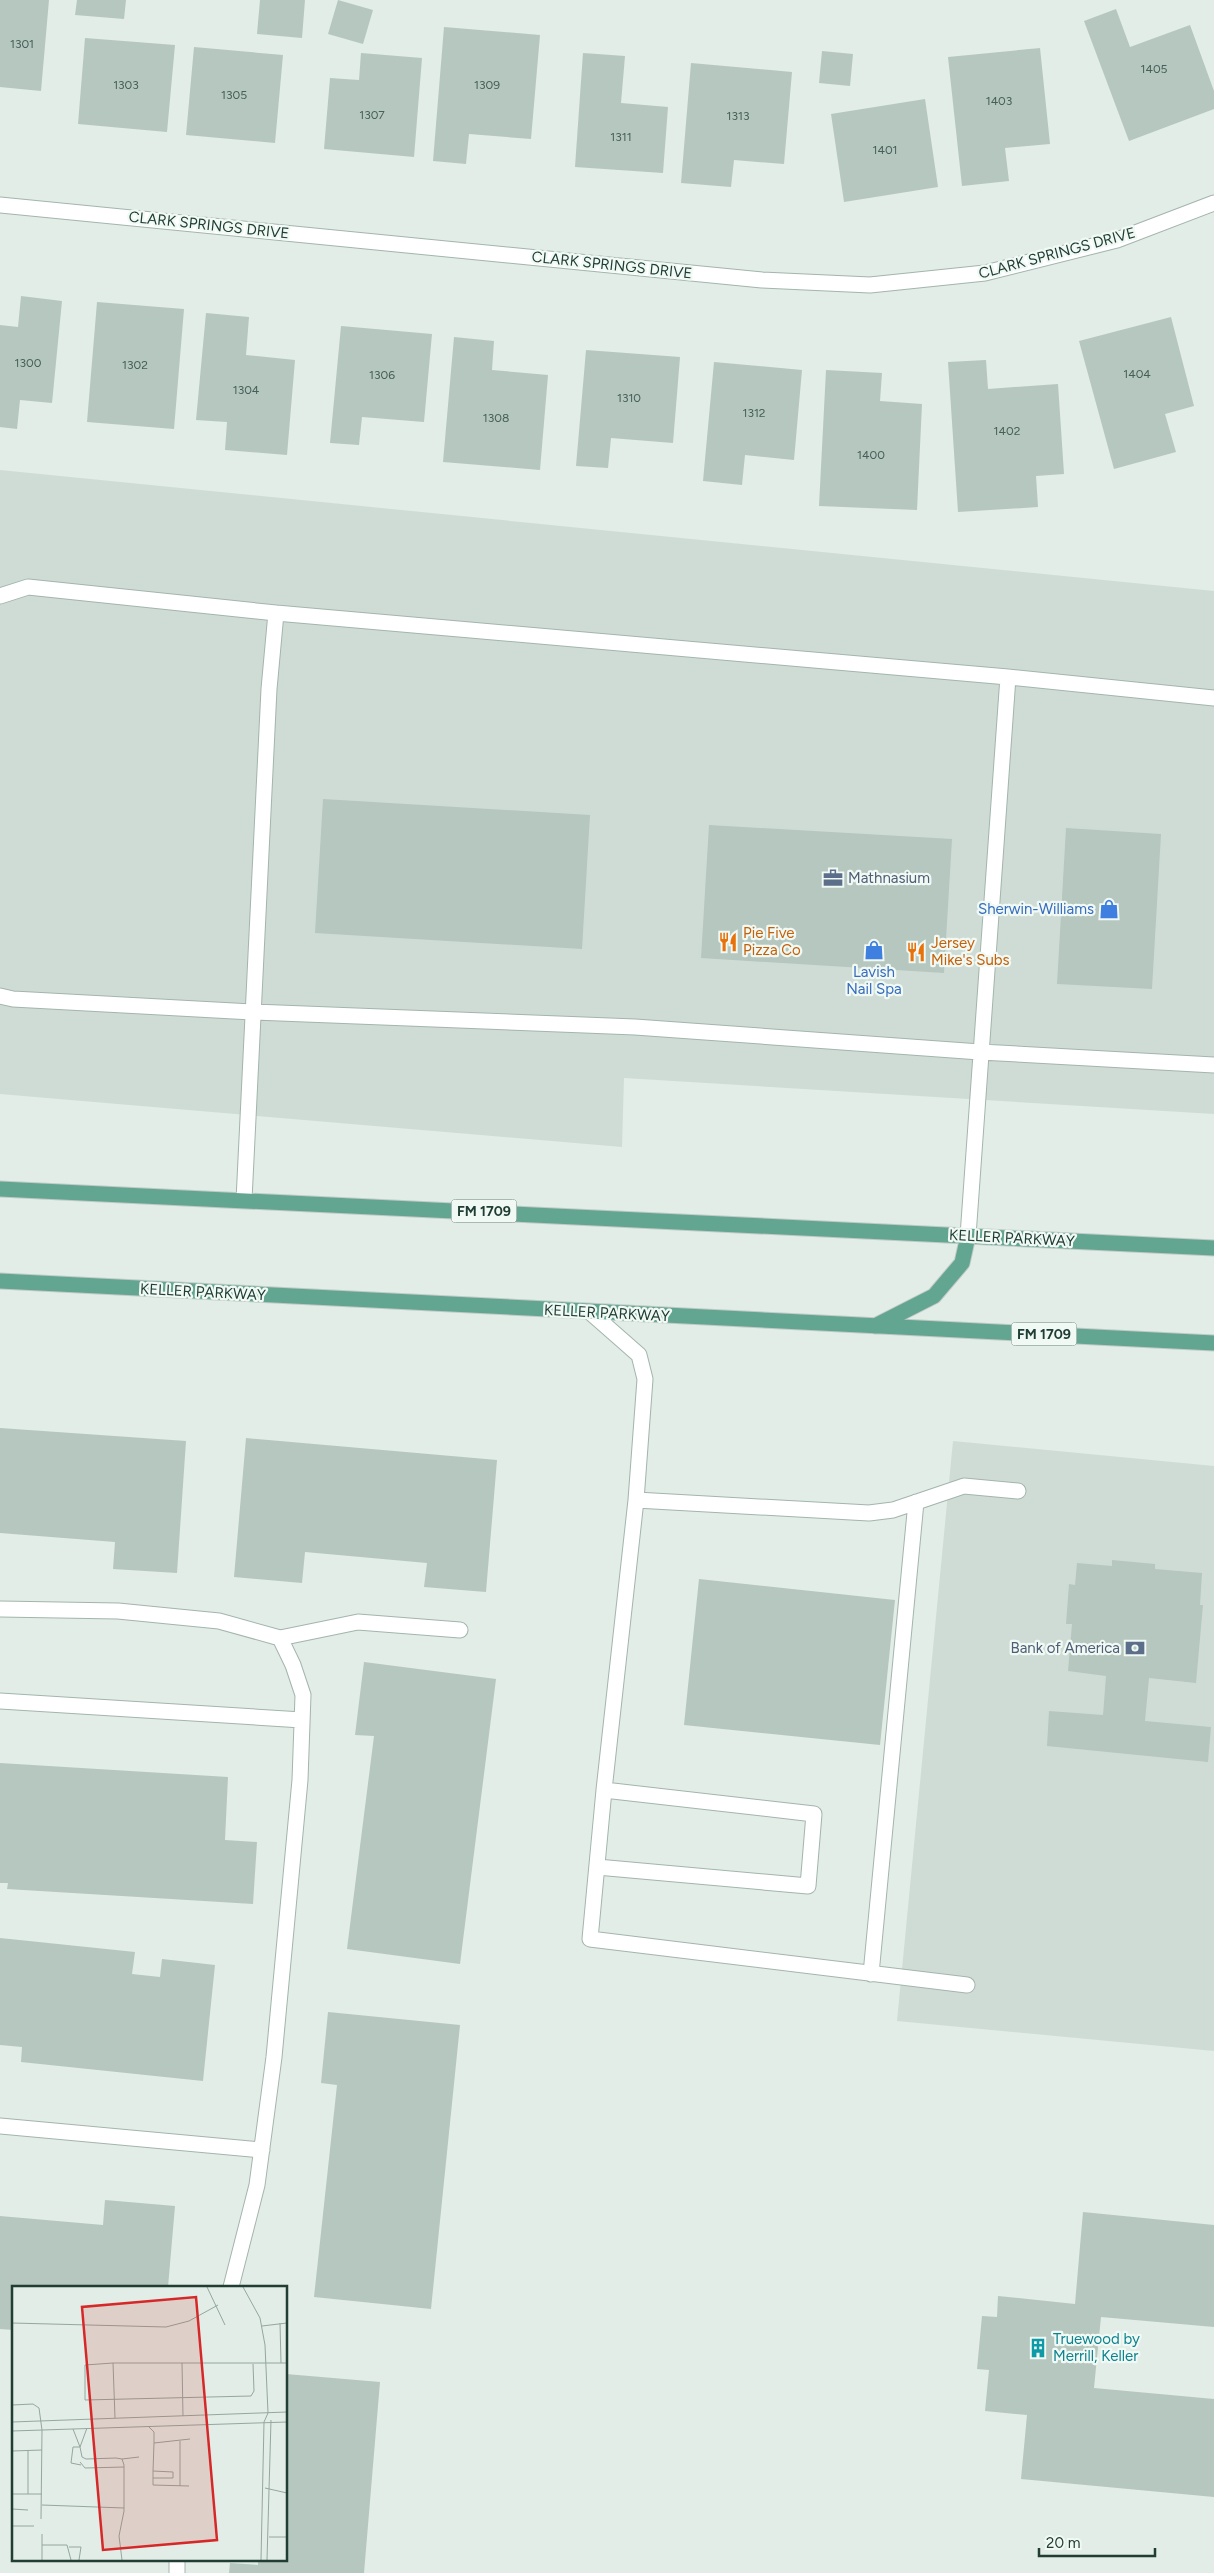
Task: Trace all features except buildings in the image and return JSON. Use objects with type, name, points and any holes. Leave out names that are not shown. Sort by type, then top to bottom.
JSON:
[{"type":"main road","name":"KELLER PARKWAY","points":[[0,1188],[1214,1248]]},
{"type":"main road","points":[[874,1326],[934,1296],[962,1263],[968,1236]]},
{"type":"main road","name":"KELLER PARKWAY","points":[[0,1281],[1214,1343]]},
{"type":"street","name":"CLARK SPRINGS DRIVE","points":[[0,205],[762,280],[870,285],[985,273],[1117,240],[1214,203]]},
{"type":"street","points":[[0,596],[28,587],[276,613],[1008,677],[1214,698]]},
{"type":"street","points":[[244,1200],[269,689],[276,613]]},
{"type":"street","points":[[968,1236],[1008,677]]},
{"type":"street","points":[[0,996],[13,999],[252,1012],[635,1027],[980,1052],[1214,1065]]},
{"type":"street","points":[[590,1312],[639,1355],[645,1379],[636,1500],[604,1790],[590,1939],[967,1985]]},
{"type":"street","points":[[636,1500],[869,1513],[893,1510],[964,1486],[1018,1492]]},
{"type":"street","points":[[871,1974],[916,1502]]},
{"type":"street","points":[[0,1609],[118,1611],[219,1621],[280,1638],[358,1622],[460,1630]]},
{"type":"street","points":[[231,2286],[257,2185],[262,2150],[274,2057],[300,1780],[303,1695],[293,1665],[280,1638]]},
{"type":"street","points":[[0,1701],[302,1720]]},
{"type":"street","points":[[597,1867],[808,1886],[814,1814],[604,1790]]},
{"type":"street","points":[[0,2126],[262,2150]]},
{"type":"street","points":[[177,2560],[177,2573]]},
{"type":"shaded area","points":[[0,470],[1214,591],[1214,1114],[624,1078],[622,1147],[0,1094]]},
{"type":"shaded area","points":[[953,1441],[1214,1466],[1214,2051],[897,2021]]},
{"type":"place","name":"Mathnasium","points":[[833,878]]},
{"type":"place","name":"Sherwin-Williams","points":[[1109,909]]},
{"type":"place","name":"Pie Five Pizza Co","points":[[728,942]]},
{"type":"place","name":"Lavish Nail Spa","points":[[874,950]]},
{"type":"place","name":"Jersey Mike's Subs","points":[[916,952]]},
{"type":"place","name":"Bank of America","points":[[1135,1648]]},
{"type":"place","name":"Truewood by Merrill, Keller","points":[[1038,2348]]}]
